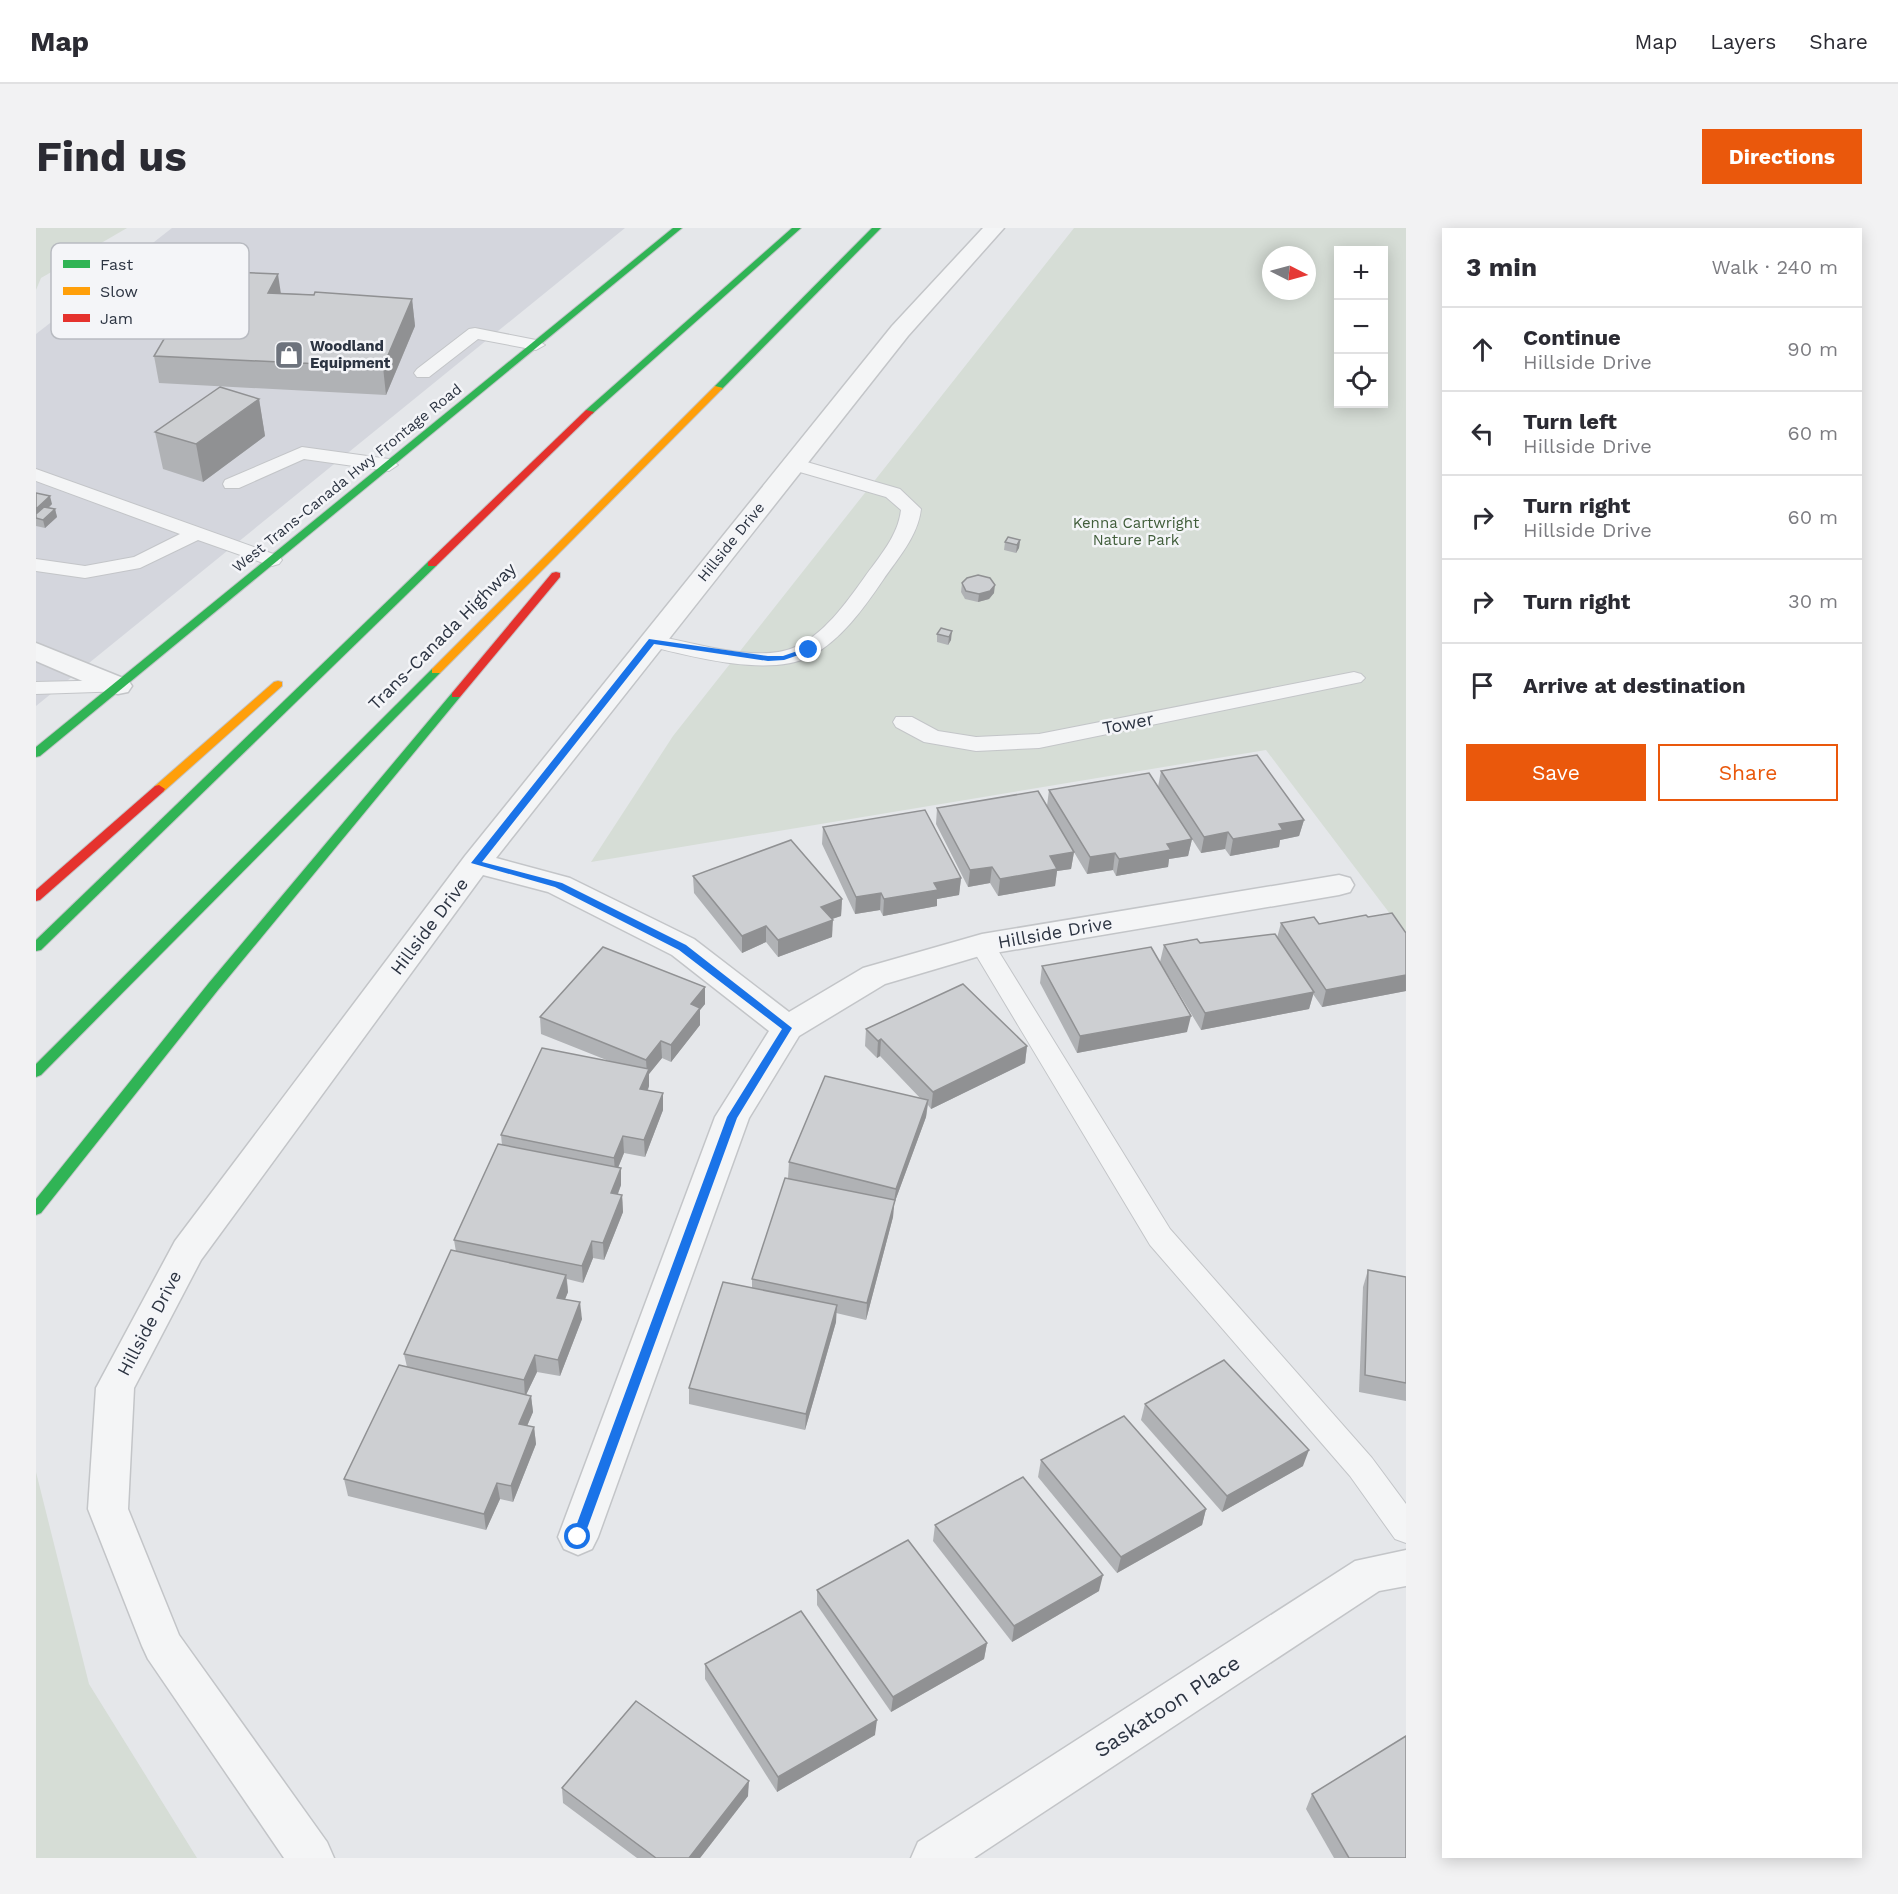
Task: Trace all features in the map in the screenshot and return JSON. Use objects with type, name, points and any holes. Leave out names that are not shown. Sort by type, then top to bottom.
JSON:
[{"type":"main road","name":"West Trans-Canada Hwy Frontage Road","points":[[36,753],[678,228]]},
{"type":"main road","points":[[376,598],[797,228]]},
{"type":"main road","name":"Trans-Canada Highway","points":[[36,1072],[698,405],[877,228]]},
{"type":"main road","points":[[36,947],[609,393]]},
{"type":"main road","points":[[577,550],[698,405]]},
{"type":"main road","points":[[36,1209],[220,978],[561,568]]},
{"type":"main road","points":[[36,897],[286,676]]},
{"type":"street","name":"Hillside Drive","points":[[311,1858],[163,1647],[108,1509],[115,1388],[188,1251],[476,863],[900,331],[994,228]]},
{"type":"street","points":[[36,651],[118,686]]},
{"type":"street","name":"Hillside Drive","points":[[476,863],[559,885],[683,947],[787,1028]]},
{"type":"street","name":"Hillside Drive","points":[[578,1537],[732,1117],[787,1028],[874,975],[982,945],[1339,885]]},
{"type":"street","name":"Saskatoon Place","points":[[934,1858],[1370,1574],[1406,1568]]},
{"type":"lane","points":[[423,373],[475,333],[536,345]]},
{"type":"lane","points":[[232,484],[302,453],[389,465]]},
{"type":"lane","points":[[652,641],[734,654],[784,658],[809,650],[836,627],[909,526],[911,509],[893,493],[793,464]]},
{"type":"lane","points":[[36,475],[272,560]]},
{"type":"lane","points":[[36,566],[85,572],[140,562],[196,533]]},
{"type":"lane","name":"Tower","points":[[904,722],[932,738],[965,742],[1039,741],[1354,678]]},
{"type":"lane","points":[[36,688],[118,686]]},
{"type":"lane","points":[[982,945],[1160,1237],[1361,1467],[1406,1529]]},
{"type":"shaded area","points":[[172,228],[625,228],[36,706],[36,334],[51,322],[51,339],[249,339],[249,243],[153,243]]},
{"type":"green space","points":[[36,228],[127,228],[101,243],[51,243],[51,272],[41,278],[36,290]]},
{"type":"green space","name":"Kenna Cartwright Nature Park","points":[[1074,228],[1406,228],[1406,935],[1266,750],[591,862],[673,736]]},
{"type":"green space","points":[[36,1472],[89,1684],[197,1858],[36,1858]]},
{"type":"building","points":[[249,273],[278,274],[268,293],[314,295],[315,292],[412,299],[383,367],[154,356],[164,339],[249,339]]},
{"type":"building","points":[[220,387],[259,399],[196,444],[155,432]]},
{"type":"building","points":[[36,493],[50,496],[36,509]]},
{"type":"building","points":[[44,507],[55,509],[43,520],[36,518],[36,514]]},
{"type":"building","points":[[1008,537],[1020,540],[1017,545],[1005,542]]},
{"type":"building","points":[[978,575],[990,578],[995,585],[990,591],[979,594],[966,591],[962,583],[967,578]]},
{"type":"building","points":[[941,628],[952,631],[949,637],[937,634]]},
{"type":"building","points":[[1257,755],[1304,820],[1279,824],[1283,830],[1233,839],[1228,832],[1204,837],[1161,771]]},
{"type":"building","points":[[1149,773],[1192,839],[1167,844],[1171,850],[1119,859],[1115,853],[1090,857],[1049,790]]},
{"type":"building","points":[[1038,791],[1074,852],[1050,856],[1057,869],[1000,879],[992,867],[970,870],[937,808]]},
{"type":"building","points":[[925,810],[961,878],[934,883],[938,890],[884,899],[881,893],[856,897],[823,827]]},
{"type":"building","points":[[791,840],[842,899],[821,907],[833,920],[778,940],[766,926],[742,936],[693,876]]},
{"type":"building","points":[[1392,913],[1406,933],[1406,975],[1326,990],[1281,923],[1314,917],[1319,924],[1366,915],[1368,917]]},
{"type":"building","points":[[1275,934],[1314,992],[1205,1013],[1164,945],[1197,939],[1200,943]]},
{"type":"building","points":[[603,947],[705,987],[691,1004],[700,1008],[671,1045],[661,1041],[646,1060],[540,1017]]},
{"type":"building","points":[[1151,947],[1191,1016],[1080,1036],[1042,966]]},
{"type":"building","points":[[963,984],[1027,1046],[933,1092],[881,1039],[878,1041],[866,1029]]},
{"type":"building","points":[[542,1048],[649,1069],[640,1089],[663,1093],[644,1140],[623,1136],[614,1158],[501,1135]]},
{"type":"building","points":[[825,1076],[928,1100],[896,1189],[789,1162]]},
{"type":"building","points":[[498,1144],[621,1168],[611,1193],[622,1195],[603,1243],[592,1241],[582,1266],[454,1240]]},
{"type":"building","points":[[785,1178],[895,1200],[867,1303],[752,1279]]},
{"type":"building","points":[[451,1250],[566,1275],[557,1298],[580,1302],[558,1360],[535,1355],[524,1380],[404,1354]]},
{"type":"building","points":[[1368,1270],[1406,1277],[1406,1383],[1365,1375]]},
{"type":"building","points":[[723,1282],[837,1305],[806,1414],[689,1388]]},
{"type":"building","points":[[1224,1360],[1309,1450],[1227,1496],[1145,1404]]},
{"type":"building","points":[[399,1365],[531,1396],[519,1424],[534,1427],[511,1486],[497,1483],[484,1514],[344,1479]]},
{"type":"building","points":[[1124,1416],[1206,1509],[1121,1557],[1041,1460]]},
{"type":"building","points":[[1023,1477],[1103,1575],[1014,1626],[935,1525]]},
{"type":"building","points":[[908,1540],[987,1643],[893,1697],[817,1590]]},
{"type":"building","points":[[801,1611],[877,1720],[778,1777],[705,1664]]},
{"type":"building","points":[[636,1701],[749,1781],[689,1858],[656,1858],[562,1788]]},
{"type":"building","points":[[1406,1736],[1406,1858],[1349,1858],[1312,1794]]},
{"type":"traffic: fast","points":[[36,753],[678,228]]},
{"type":"traffic: fast","points":[[589,412],[797,228]]},
{"type":"traffic: fast","points":[[718,388],[877,228]]},
{"type":"traffic: fast","points":[[36,947],[432,564]]},
{"type":"traffic: fast","points":[[36,1072],[436,671]]},
{"type":"traffic: fast","points":[[36,1209],[213,987],[456,695]]},
{"type":"traffic: slow","points":[[436,671],[718,388]]},
{"type":"traffic: slow","points":[[159,789],[278,684]]},
{"type":"traffic: jam","points":[[432,564],[589,412]]},
{"type":"traffic: jam","points":[[456,695],[556,575]]},
{"type":"traffic: jam","points":[[36,897],[159,789]]},
{"type":"place","name":"Woodland Equipment","points":[[289,355]]},
{"type":"route","points":[[578,1537],[732,1117],[787,1028],[683,947],[559,885],[476,863],[652,641],[768,658],[784,658],[809,650]]}]
